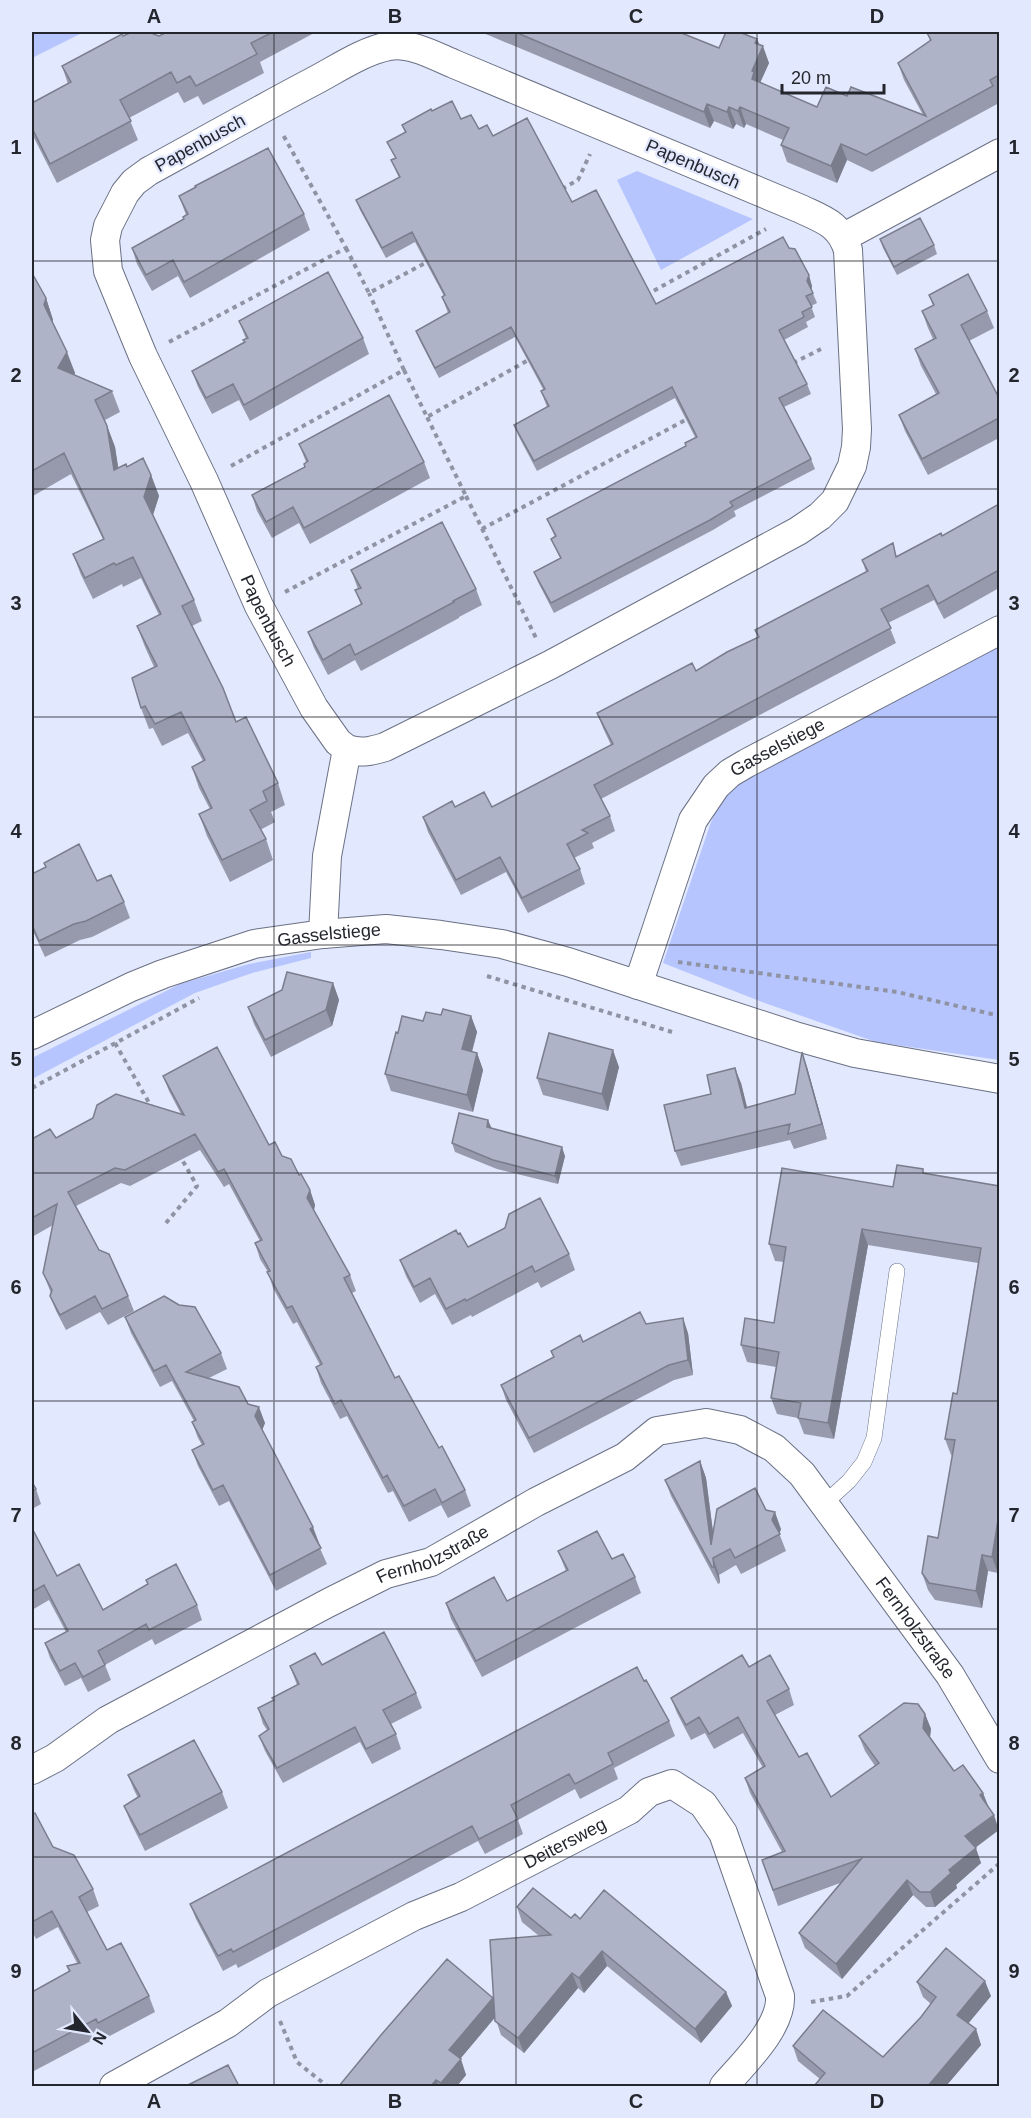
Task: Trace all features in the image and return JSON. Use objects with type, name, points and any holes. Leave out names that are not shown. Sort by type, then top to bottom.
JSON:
[{"type":"street","name":"Papenbusch","points":[[346,749],[332,735],[314,708],[259,606],[204,481],[143,356],[108,271],[105,240],[108,226],[116,207],[134,182],[149,171],[352,61],[377,50],[398,46],[428,53],[801,209],[837,228],[844,237]]},
{"type":"street","points":[[323,934],[327,856],[346,749],[371,752],[385,747],[549,665],[798,531],[820,516],[835,501],[852,466],[856,447],[849,250],[844,237],[999,153]]},
{"type":"street","name":"Gasselstiege","points":[[638,985],[693,820],[716,786],[730,773],[747,763],[999,630]]},
{"type":"street","name":"Gasselstiege","points":[[32,1035],[131,987],[254,944],[323,934],[386,929],[501,944],[568,962],[798,1037],[855,1053],[999,1078]]},
{"type":"street","name":"Fernholzstraße","points":[[32,1770],[55,1758],[108,1720],[347,1593],[386,1574],[431,1562],[536,1502],[625,1457],[657,1431],[706,1423],[740,1430],[774,1448],[802,1474],[950,1675],[999,1759]]},
{"type":"street","name":"Deitersweg","points":[[114,2086],[228,2023],[268,1993],[414,1916],[461,1897],[629,1810],[649,1792],[672,1784],[703,1804],[723,1833],[770,1963],[780,1996],[780,2007]]},
{"type":"street","points":[[724,2086],[771,2028],[780,2007]]},
{"type":"lane","points":[[824,1504],[849,1481],[864,1462],[874,1438],[897,1271]]},
{"type":"path","points":[[267,106],[369,293],[404,370],[549,665]]},
{"type":"path","points":[[557,192],[578,180],[604,126]]},
{"type":"path","points":[[645,296],[801,209]]},
{"type":"path","points":[[143,356],[346,248]]},
{"type":"path","points":[[369,293],[431,260]]},
{"type":"path","points":[[784,368],[852,334]]},
{"type":"path","points":[[427,417],[541,353]]},
{"type":"path","points":[[204,481],[404,370]]},
{"type":"path","points":[[482,529],[701,411]]},
{"type":"path","points":[[259,606],[466,496]]},
{"type":"path","points":[[638,985],[679,961],[897,992],[999,1016]]},
{"type":"path","points":[[486,976],[643,1024]]},
{"type":"path","points":[[32,1088],[201,997]]},
{"type":"path","points":[[115,1043],[156,1114]]},
{"type":"path","points":[[166,1223],[197,1186],[180,1155]]},
{"type":"path","points":[[780,2007],[847,1996],[999,1863]]},
{"type":"path","points":[[268,1993],[297,2062],[327,2086]]},
{"type":"shaded area","points":[[32,32],[84,32],[32,58]]},
{"type":"shaded area","points":[[637,171],[753,219],[661,270],[617,180]]},
{"type":"shaded area","points":[[999,645],[999,1060],[876,1042],[762,1002],[663,963],[710,825],[720,804],[734,789],[747,778]]},
{"type":"shaded area","points":[[311,952],[311,958],[252,973],[195,993],[32,1079],[32,1058],[180,984],[249,964]]},
{"type":"building","points":[[132,32],[148,32],[159,36],[167,32],[273,32],[251,43],[257,54],[196,86],[190,76],[177,83],[171,72],[120,100],[131,121],[50,164],[32,128],[32,103],[71,82],[62,66],[122,34],[123,36]]},
{"type":"building","points":[[515,32],[679,32],[719,48],[726,32],[739,32],[757,39],[755,43],[763,46],[752,71],[754,72],[752,79],[817,107],[826,87],[847,96],[851,87],[926,116],[898,63],[931,40],[927,33],[930,32],[999,32],[999,75],[990,80],[993,86],[866,155],[841,144],[831,166],[781,145],[789,128],[740,107],[738,111],[729,107],[727,112],[707,104],[704,112]]},
{"type":"building","points":[[452,101],[461,119],[471,115],[479,129],[487,125],[493,136],[527,118],[572,202],[596,190],[656,304],[783,237],[789,248],[795,249],[809,275],[807,281],[813,293],[806,296],[812,307],[802,312],[804,317],[779,330],[807,384],[779,398],[811,459],[730,502],[733,506],[710,520],[551,603],[534,572],[561,558],[551,539],[556,536],[547,519],[686,446],[685,443],[697,437],[672,387],[534,461],[514,425],[549,406],[541,391],[545,389],[511,327],[435,368],[416,331],[450,312],[442,297],[445,295],[412,232],[382,248],[356,200],[400,177],[391,160],[396,158],[387,142],[406,132],[402,125],[431,109],[432,111]]},
{"type":"building","points":[[268,148],[304,214],[184,282],[173,260],[146,275],[132,248],[184,219],[183,217],[188,214],[179,196]]},
{"type":"building","points":[[920,218],[934,245],[894,267],[880,239]]},
{"type":"building","points":[[328,272],[363,338],[244,405],[233,384],[206,398],[192,371],[245,342],[243,340],[248,338],[239,321]]},
{"type":"building","points":[[32,273],[46,298],[44,305],[67,352],[58,368],[112,391],[95,400],[107,426],[114,470],[126,464],[127,467],[143,458],[151,475],[144,497],[194,600],[182,606],[223,688],[236,722],[246,717],[278,783],[263,791],[267,801],[250,810],[266,839],[222,860],[199,814],[212,808],[192,767],[205,760],[181,712],[155,724],[145,706],[141,708],[132,678],[157,666],[137,626],[161,614],[133,557],[116,565],[114,563],[85,578],[73,554],[104,539],[64,453],[32,471]]},
{"type":"building","points":[[968,274],[987,311],[961,325],[999,398],[999,418],[922,459],[899,415],[939,393],[915,349],[936,338],[922,311],[934,305],[929,295]]},
{"type":"building","points":[[389,395],[424,462],[304,528],[293,507],[266,522],[252,495],[305,467],[304,464],[308,461],[299,444]]},
{"type":"building","points":[[999,504],[999,570],[938,604],[928,585],[881,609],[891,628],[594,785],[610,816],[582,830],[588,833],[567,844],[580,869],[522,898],[500,857],[456,880],[423,817],[452,801],[455,807],[484,792],[492,807],[613,744],[597,713],[692,663],[696,671],[727,652],[759,637],[755,630],[868,571],[862,560],[893,543],[896,557],[941,533],[942,536]]},
{"type":"building","points":[[442,522],[476,589],[355,655],[350,644],[323,660],[308,632],[362,604],[355,590],[361,588],[351,570]]},
{"type":"building","points":[[79,844],[97,881],[111,875],[124,902],[39,941],[32,925],[32,874],[46,867],[44,863]]},
{"type":"building","points":[[287,972],[333,983],[326,1010],[265,1040],[248,1007],[282,990]]},
{"type":"building","points":[[443,1009],[471,1016],[462,1049],[477,1053],[467,1095],[385,1074],[402,1016],[423,1021],[426,1012],[441,1015]]},
{"type":"building","points":[[549,1033],[613,1050],[602,1094],[537,1078]]},
{"type":"building","points":[[217,1047],[269,1145],[275,1142],[282,1156],[291,1159],[310,1190],[307,1198],[350,1275],[344,1278],[395,1378],[399,1376],[439,1448],[442,1446],[465,1490],[442,1503],[435,1489],[404,1506],[387,1475],[383,1478],[341,1400],[335,1404],[316,1367],[322,1364],[292,1306],[287,1308],[267,1272],[270,1271],[255,1243],[262,1240],[224,1169],[218,1172],[195,1134],[125,1170],[115,1168],[68,1192],[99,1250],[109,1254],[128,1296],[102,1309],[95,1296],[60,1315],[50,1296],[52,1290],[43,1273],[57,1204],[32,1218],[32,1139],[50,1129],[56,1138],[93,1118],[97,1105],[116,1094],[184,1115],[163,1076]]},
{"type":"building","points":[[802,1052],[822,1124],[788,1134],[790,1124],[675,1151],[664,1105],[711,1094],[707,1075],[735,1068],[745,1108],[795,1094]]},
{"type":"building","points":[[459,1113],[488,1120],[487,1127],[562,1147],[555,1176],[493,1160],[452,1143]]},
{"type":"building","points":[[897,1165],[923,1169],[923,1173],[999,1186],[999,1514],[992,1557],[982,1555],[976,1591],[929,1583],[922,1573],[928,1536],[938,1538],[955,1440],[945,1439],[953,1393],[957,1394],[981,1248],[862,1229],[828,1423],[798,1418],[801,1403],[771,1398],[779,1352],[741,1345],[745,1318],[774,1323],[786,1247],[769,1244],[782,1168],[893,1187]]},
{"type":"building","points":[[540,1198],[569,1254],[535,1272],[532,1266],[446,1309],[430,1278],[414,1287],[400,1260],[456,1230],[468,1247],[505,1228],[509,1214]]},
{"type":"building","points":[[164,1296],[179,1305],[195,1307],[221,1353],[186,1372],[239,1387],[248,1404],[259,1407],[255,1416],[313,1527],[310,1529],[321,1548],[270,1575],[223,1485],[213,1490],[192,1450],[204,1444],[192,1422],[196,1420],[166,1365],[154,1371],[125,1317]]},
{"type":"building","points":[[640,1312],[646,1324],[683,1318],[688,1360],[669,1365],[529,1438],[501,1385],[554,1357],[551,1351],[580,1335],[583,1342]]},
{"type":"building","points":[[700,1461],[711,1545],[717,1509],[755,1488],[766,1510],[775,1512],[772,1520],[780,1534],[735,1558],[730,1549],[713,1558],[714,1567],[712,1567],[665,1480]]},
{"type":"building","points":[[32,1528],[57,1576],[79,1564],[103,1610],[148,1584],[146,1580],[176,1564],[197,1605],[149,1630],[146,1624],[98,1651],[105,1665],[83,1677],[75,1663],[60,1671],[45,1643],[68,1631],[44,1585],[32,1592]]},
{"type":"building","points":[[597,1531],[612,1559],[623,1554],[635,1577],[476,1661],[446,1603],[494,1577],[507,1601],[568,1570],[558,1551]]},
{"type":"building","points":[[384,1632],[416,1693],[383,1710],[396,1734],[366,1749],[355,1727],[277,1768],[259,1736],[269,1729],[258,1708],[299,1684],[290,1666],[315,1653],[322,1665]]},
{"type":"building","points":[[742,1655],[749,1667],[770,1655],[789,1689],[767,1701],[799,1757],[807,1753],[831,1797],[879,1763],[859,1736],[904,1703],[918,1704],[925,1714],[923,1728],[954,1771],[963,1765],[983,1793],[980,1795],[994,1815],[965,1836],[976,1848],[949,1870],[951,1873],[930,1892],[920,1892],[907,1880],[836,1964],[799,1933],[861,1859],[773,1890],[762,1860],[785,1851],[745,1778],[765,1766],[738,1717],[709,1734],[699,1717],[686,1725],[671,1698]]},
{"type":"building","points":[[637,1667],[669,1721],[608,1753],[613,1764],[575,1784],[569,1774],[511,1805],[518,1819],[479,1839],[472,1826],[233,1952],[231,1949],[218,1956],[190,1904]]},
{"type":"building","points":[[194,1740],[222,1792],[140,1835],[124,1806],[140,1796],[128,1775]]},
{"type":"building","points":[[35,1813],[53,1847],[74,1855],[93,1889],[79,1897],[107,1950],[121,1943],[149,1996],[98,2023],[96,2019],[32,2053],[32,1992],[70,1971],[67,1966],[80,1963],[52,1911],[32,1922],[32,1815]]},
{"type":"building","points":[[533,1888],[571,1918],[575,1914],[580,1919],[604,1890],[726,1992],[695,2029],[602,1951],[579,1978],[572,1973],[518,2038],[495,2021],[490,1940],[551,1935],[517,1907]]},
{"type":"building","points":[[946,1948],[985,1981],[957,2015],[976,2029],[928,2086],[814,2086],[825,2073],[793,2046],[823,2010],[883,2057],[921,2017],[936,1997],[917,1982]]},
{"type":"building","points":[[447,1959],[493,1998],[449,2050],[461,2059],[441,2083],[436,2080],[431,2086],[339,2086],[381,2035]]},
{"type":"building","points":[[228,2065],[239,2086],[186,2086]]}]
